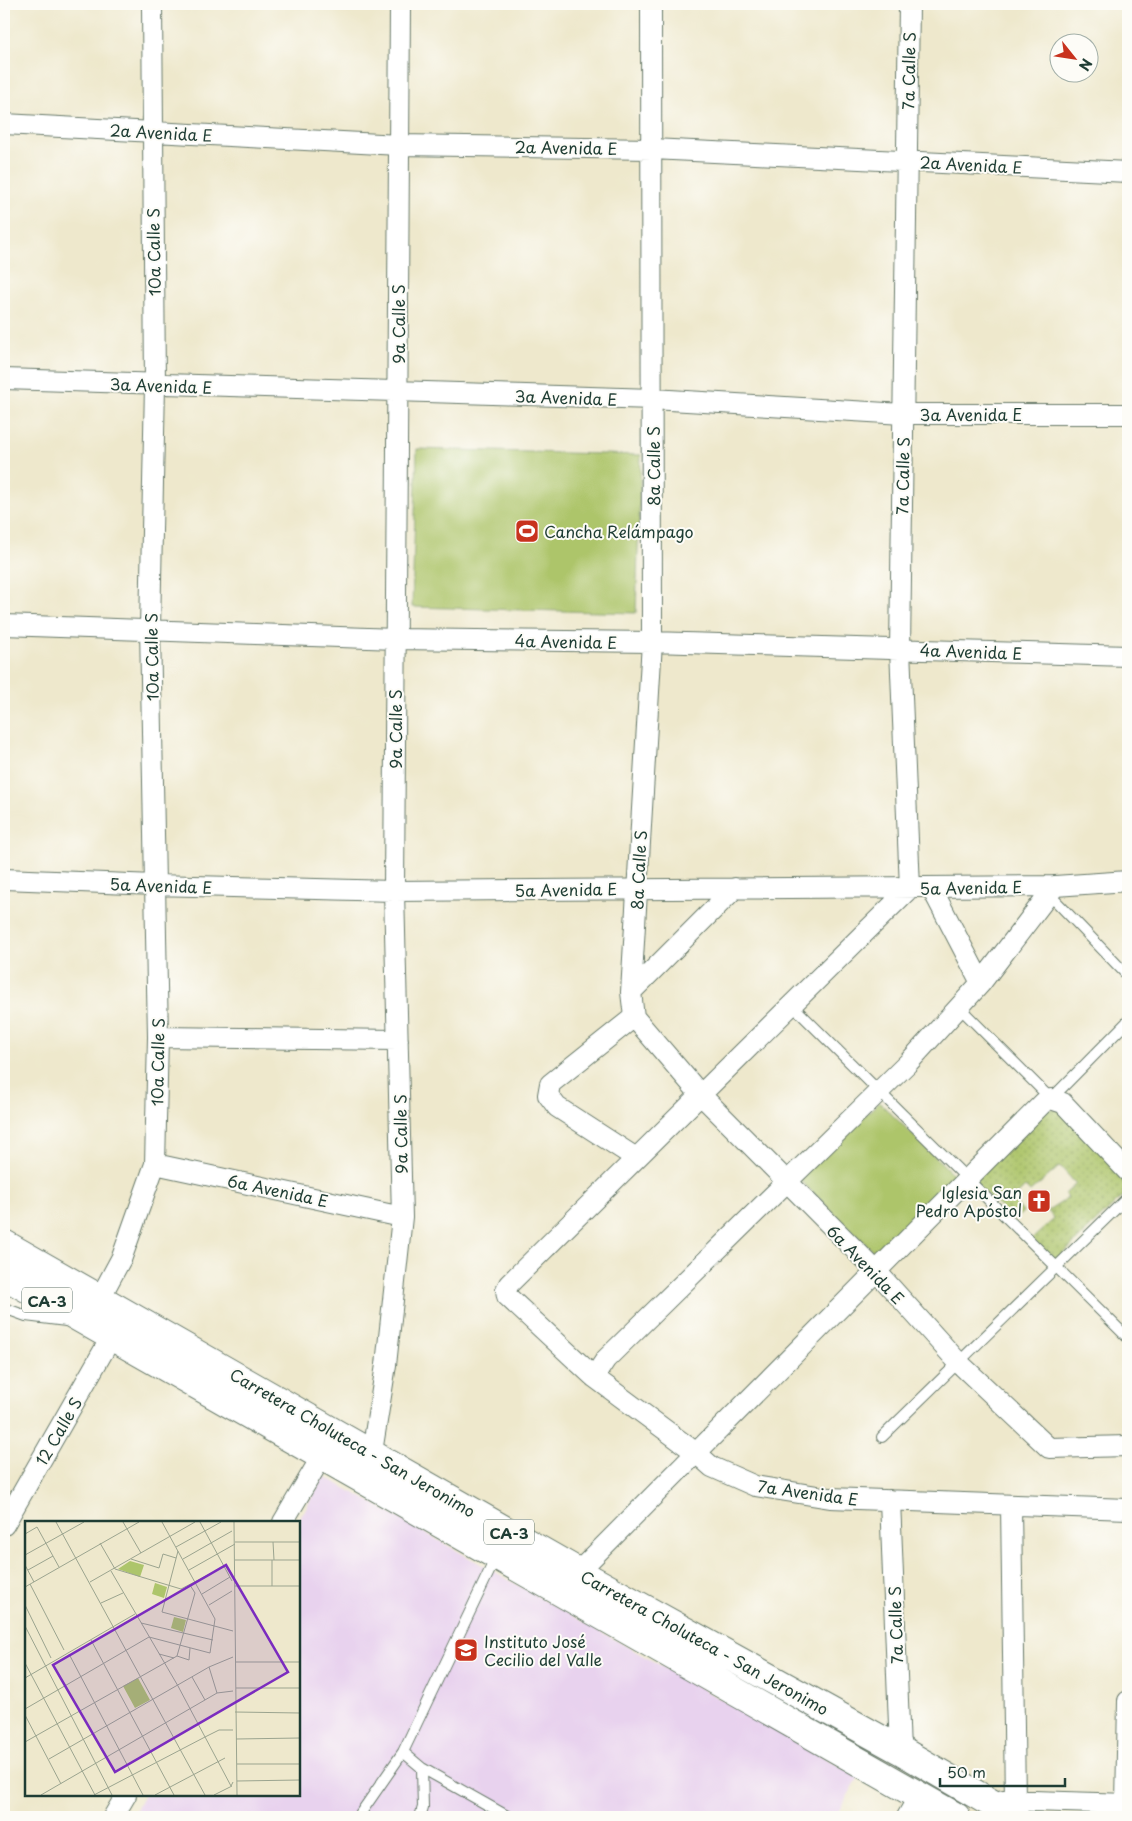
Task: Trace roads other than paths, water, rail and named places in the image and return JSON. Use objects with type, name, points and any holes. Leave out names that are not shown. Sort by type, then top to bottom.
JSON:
[{"type":"highway","name":"Carretera Choluteca - San Jeronimo","points":[[4,1244],[372,1452],[578,1572],[900,1750],[980,1798],[1015,1810]]},
{"type":"highway","name":"Carretera Choluteca - San Jeronimo","points":[[4,1275],[497,1555],[913,1807],[956,1817]]},
{"type":"street","name":"10a Calle S","points":[[100,1298],[122,1256],[155,1164],[158,1037],[150,629],[155,385],[152,4]]},
{"type":"street","name":"9a Calle S","points":[[372,1452],[386,1365],[402,1217],[394,891],[400,4]]},
{"type":"street","name":"8a Calle S","points":[[634,1017],[631,992],[652,642],[651,4]]},
{"type":"street","name":"7a Calle S","points":[[909,4],[900,649],[910,888]]},
{"type":"street","name":"2a Avenida E","points":[[4,124],[399,145],[652,149],[1128,172]]},
{"type":"street","name":"3a Avenida E","points":[[4,379],[653,399],[903,414],[1128,414]]},
{"type":"street","name":"4a Avenida E","points":[[4,625],[396,639],[652,642],[1128,656]]},
{"type":"street","name":"5a Avenida E","points":[[4,879],[394,891],[931,887],[1052,890],[1128,881]]},
{"type":"street","points":[[931,887],[981,984]]},
{"type":"street","points":[[631,992],[735,888]]},
{"type":"street","points":[[634,1017],[550,1084],[548,1095],[557,1106],[636,1158],[910,888]]},
{"type":"street","points":[[594,1377],[606,1359],[879,1092],[981,984],[1052,890]]},
{"type":"street","name":"6a Avenida E","points":[[634,1017],[700,1094],[876,1271],[958,1362],[1049,1448],[1128,1446]]},
{"type":"street","points":[[158,1037],[398,1040]]},
{"type":"street","points":[[578,1572],[1044,1102],[1051,1099],[1063,1103],[1128,1172]]},
{"type":"street","name":"7a Avenida E","points":[[636,1158],[509,1284],[506,1290],[507,1296],[594,1377],[696,1452],[712,1467],[755,1486],[830,1498],[1128,1509]]},
{"type":"street","name":"6a Avenida E","points":[[155,1164],[402,1217]]},
{"type":"street","name":"12 Calle S","points":[[4,1525],[101,1330]]},
{"type":"street","points":[[284,1521],[322,1456]]},
{"type":"street","name":"7a Calle S","points":[[890,1500],[900,1750]]},
{"type":"street","points":[[1011,1505],[1015,1810],[1127,1804],[1128,1701]]},
{"type":"street","points":[[113,1817],[125,1796]]},
{"type":"lane","points":[[1052,890],[1128,976]]},
{"type":"lane","points":[[792,1005],[1128,1338]]},
{"type":"lane","points":[[959,1007],[1051,1099],[1128,1022]]},
{"type":"lane","points":[[882,1437],[1128,1197]]},
{"type":"lane","points":[[4,1308],[26,1316],[101,1330]]},
{"type":"lane","points":[[358,1817],[403,1752],[497,1555]]},
{"type":"lane","points":[[403,1752],[422,1768],[509,1817]]},
{"type":"lane","points":[[420,1817],[423,1807],[422,1768]]},
{"type":"place","name":"Cancha Relámpago","points":[[527,531]]},
{"type":"place","name":"Iglesia San Pedro Apóstol","points":[[1039,1201]]},
{"type":"place","name":"Instituto José Cecilio del Valle","points":[[466,1650]]}]
